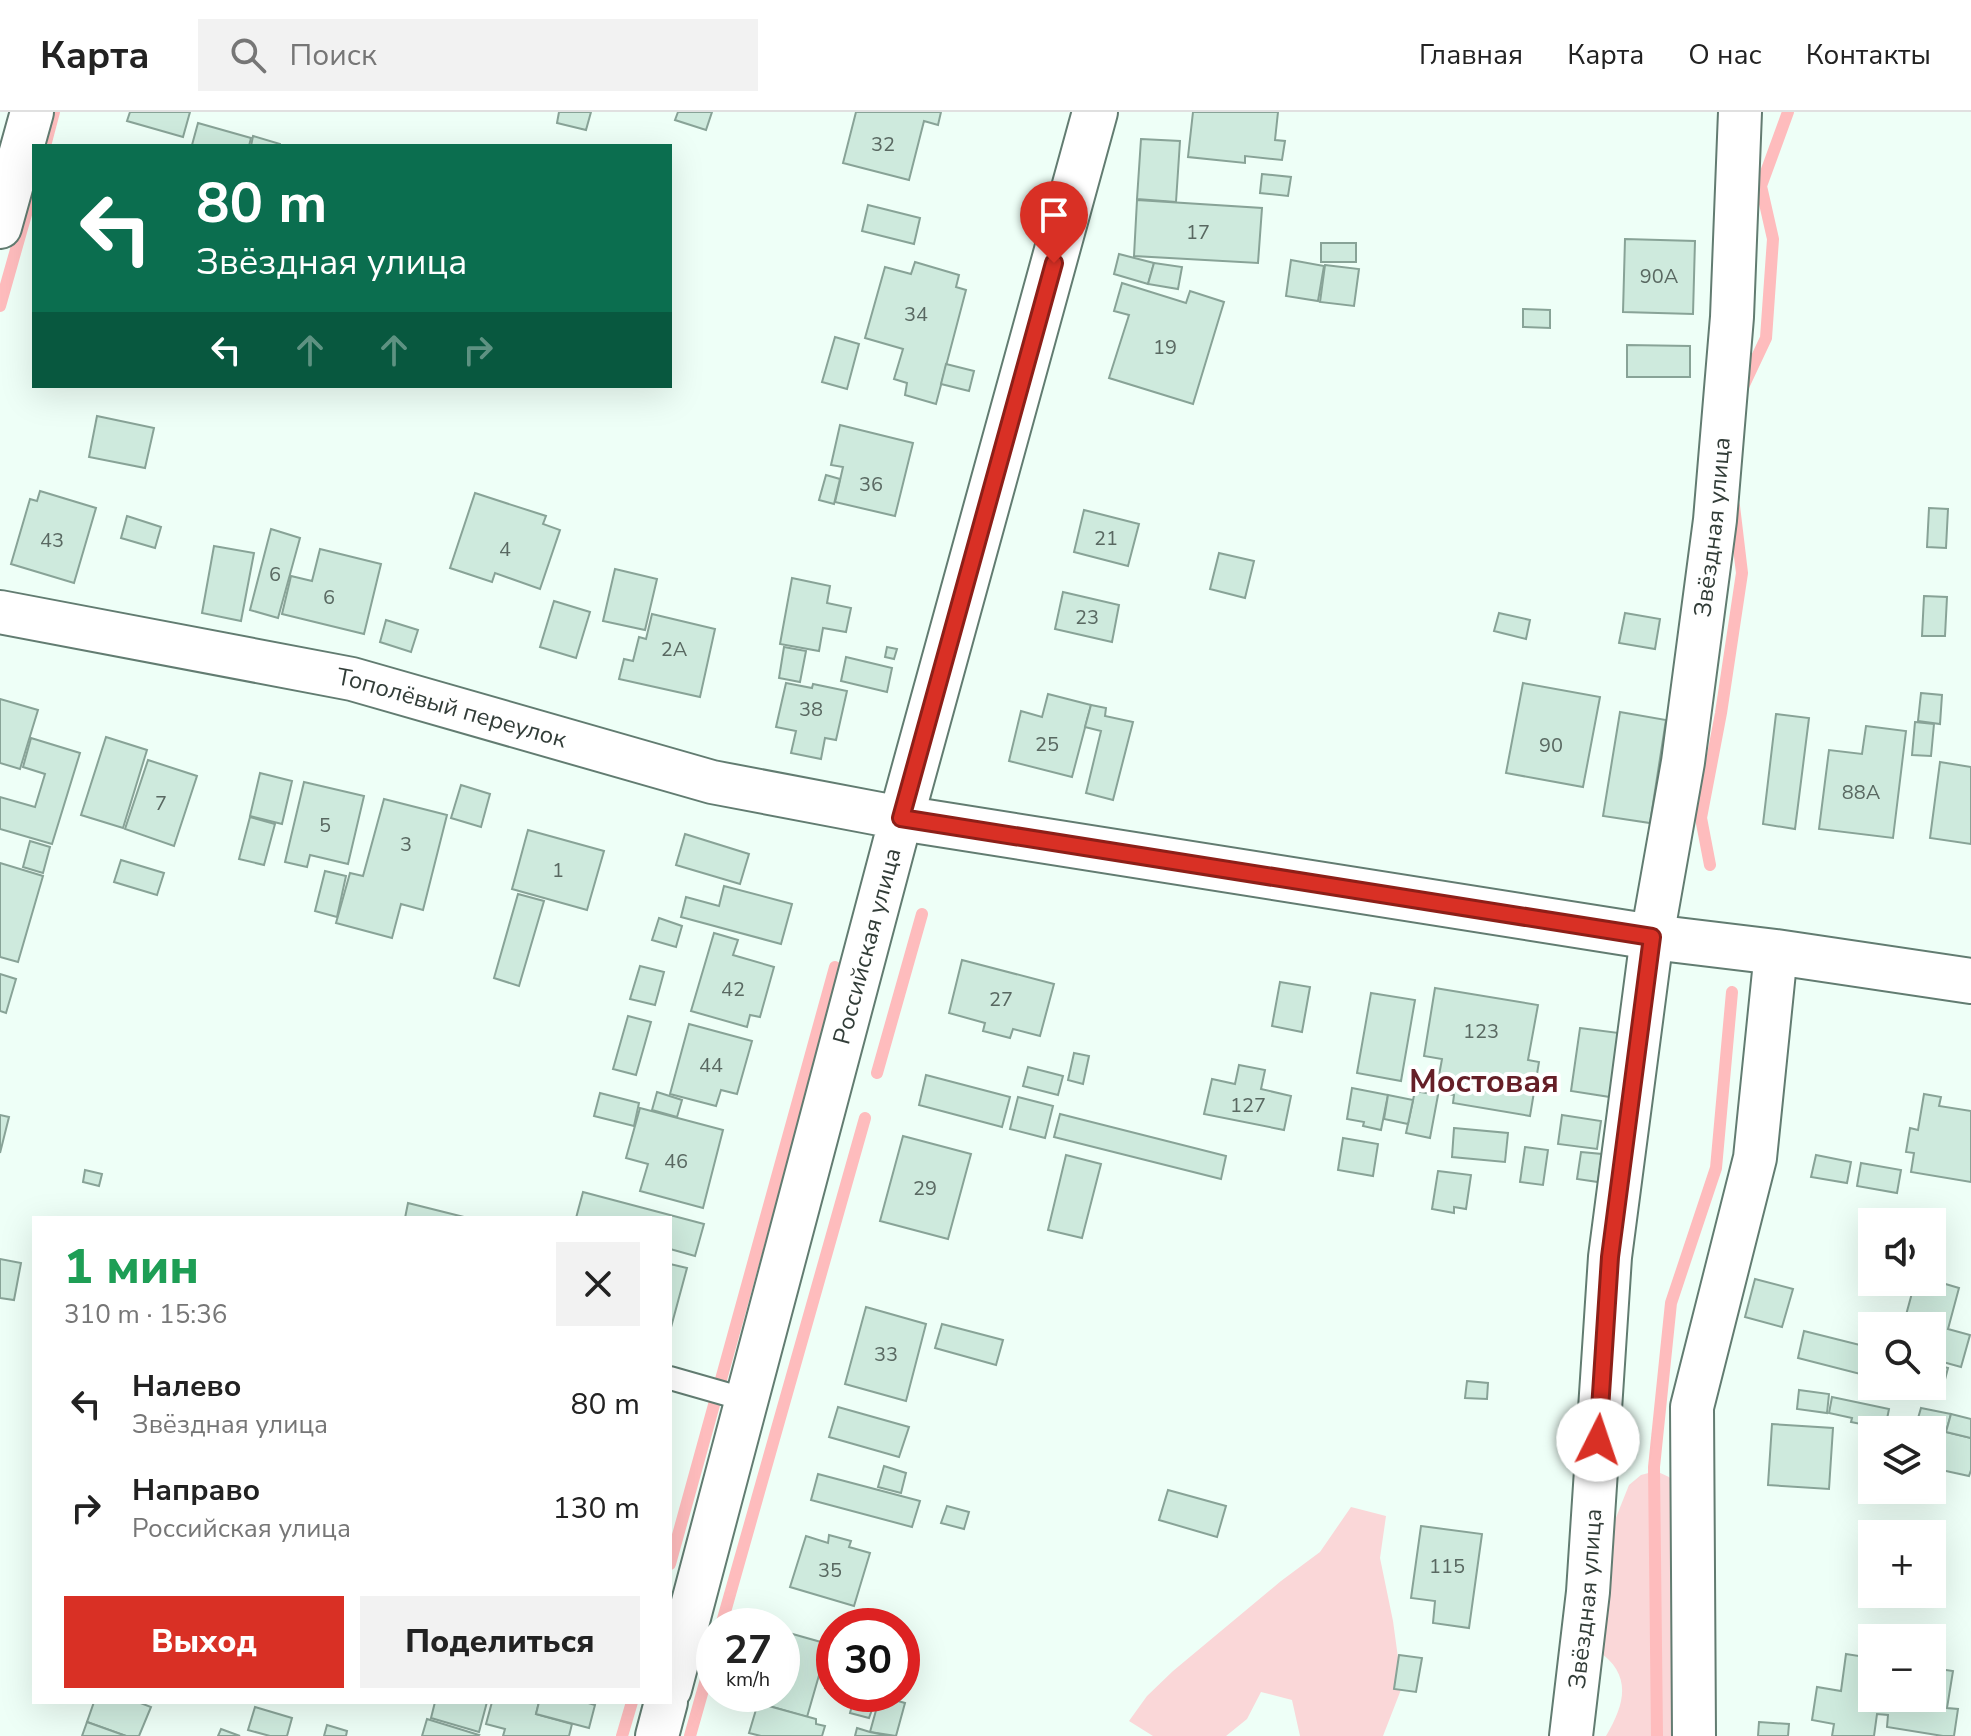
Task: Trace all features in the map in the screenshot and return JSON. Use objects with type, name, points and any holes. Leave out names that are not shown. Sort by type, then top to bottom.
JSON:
[{"type":"street","points":[[0,224],[32,112]]},
{"type":"street","name":"Российская улица","points":[[672,1681],[901,818],[1095,112]]},
{"type":"street","name":"Звёздная улица","points":[[1571,1736],[1588,1592],[1610,1257],[1652,937],[1683,762],[1715,520],[1732,317],[1740,112]]},
{"type":"street","name":"Тополёвый переулок","points":[[0,612],[352,679],[712,782],[901,818]]},
{"type":"street","points":[[901,818],[1652,937],[1971,981]]},
{"type":"street","points":[[1694,1736],[1692,1407],[1755,1158],[1776,952]]},
{"type":"street","points":[[657,1736],[665,1704]]},
{"type":"lane","points":[[672,1379],[747,1400]]},
{"type":"shaded area","points":[[1656,1471],[1669,1477],[1675,1485],[1671,1736],[1606,1736],[1618,1712],[1622,1689],[1616,1669],[1597,1650],[1613,1525],[1629,1485],[1641,1475]]},
{"type":"shaded area","points":[[1351,1507],[1386,1516],[1380,1558],[1402,1687],[1383,1736],[1300,1736],[1292,1700],[1261,1692],[1247,1719],[1226,1736],[1153,1736],[1129,1721],[1147,1696],[1173,1671],[1320,1552]]},
{"type":"building","points":[[130,112],[190,112],[183,137],[127,121]]},
{"type":"building","points":[[559,112],[591,112],[586,130],[557,123]]},
{"type":"building","points":[[678,112],[712,112],[706,130],[675,120]]},
{"type":"building","points":[[856,112],[941,112],[938,125],[924,121],[909,180],[843,163]]},
{"type":"building","points":[[1193,112],[1278,112],[1275,140],[1285,141],[1282,160],[1245,156],[1245,163],[1188,157]]},
{"type":"building","points":[[198,123],[251,138],[250,144],[192,144]]},
{"type":"building","points":[[253,136],[280,144],[251,144]]},
{"type":"building","points":[[1141,139],[1180,141],[1176,202],[1137,199]]},
{"type":"building","points":[[1262,174],[1291,177],[1288,196],[1260,193]]},
{"type":"building","points":[[1137,200],[1262,208],[1258,263],[1134,256]]},
{"type":"building","points":[[868,205],[920,218],[914,244],[862,231]]},
{"type":"building","points":[[1625,239],[1695,241],[1693,314],[1623,312]]},
{"type":"building","points":[[1321,243],[1356,243],[1356,262],[1321,262]]},
{"type":"building","points":[[1119,254],[1154,263],[1148,284],[1114,274]]},
{"type":"building","points":[[1291,260],[1324,266],[1318,301],[1286,296]]},
{"type":"building","points":[[915,262],[959,275],[956,287],[966,290],[936,404],[905,395],[907,383],[894,379],[903,349],[865,338],[885,267],[911,274]]},
{"type":"building","points":[[1154,263],[1182,267],[1178,289],[1148,284]]},
{"type":"building","points":[[1325,265],[1359,269],[1354,306],[1320,302]]},
{"type":"building","points":[[1122,283],[1186,303],[1190,291],[1224,302],[1193,404],[1109,378],[1129,315],[1114,311]]},
{"type":"building","points":[[1523,309],[1550,310],[1550,328],[1523,327]]},
{"type":"building","points":[[835,337],[859,344],[847,389],[822,382]]},
{"type":"building","points":[[1627,345],[1690,346],[1690,377],[1627,377]]},
{"type":"building","points":[[946,364],[974,371],[969,391],[941,384]]},
{"type":"building","points":[[97,416],[154,428],[145,468],[89,457]]},
{"type":"building","points":[[840,425],[913,443],[895,516],[835,502],[843,467],[831,465]]},
{"type":"building","points":[[826,475],[840,479],[834,504],[819,500]]},
{"type":"building","points":[[40,491],[96,508],[74,583],[11,564],[30,499],[37,501]]},
{"type":"building","points":[[475,493],[546,516],[543,524],[560,530],[540,589],[495,573],[492,582],[450,568]]},
{"type":"building","points":[[1929,508],[1948,509],[1946,548],[1927,547]]},
{"type":"building","points":[[1084,510],[1139,524],[1128,566],[1074,552]]},
{"type":"building","points":[[127,516],[161,527],[155,548],[121,538]]},
{"type":"building","points":[[271,529],[300,538],[278,618],[250,610]]},
{"type":"building","points":[[214,546],[254,553],[241,621],[202,613]]},
{"type":"building","points":[[320,549],[381,564],[364,634],[282,614],[291,576],[312,581]]},
{"type":"building","points":[[1219,553],[1254,561],[1245,598],[1210,589]]},
{"type":"building","points":[[615,569],[657,579],[645,630],[603,621]]},
{"type":"building","points":[[792,578],[830,586],[827,603],[851,608],[846,632],[823,628],[819,651],[780,644]]},
{"type":"building","points":[[1063,592],[1119,605],[1112,642],[1055,629]]},
{"type":"building","points":[[1924,596],[1947,597],[1945,636],[1922,636]]},
{"type":"building","points":[[554,601],[590,612],[576,658],[540,647]]},
{"type":"building","points":[[1499,613],[1530,620],[1526,639],[1494,631]]},
{"type":"building","points":[[1625,613],[1660,619],[1655,649],[1619,643]]},
{"type":"building","points":[[652,614],[715,629],[700,697],[619,679],[624,659],[633,661],[639,637],[646,639]]},
{"type":"building","points":[[386,620],[418,630],[411,652],[380,642]]},
{"type":"building","points":[[784,647],[806,651],[800,682],[779,678]]},
{"type":"building","points":[[887,647],[897,649],[894,659],[885,657]]},
{"type":"building","points":[[846,657],[892,668],[887,692],[841,681]]},
{"type":"building","points":[[786,683],[812,688],[813,684],[847,691],[836,740],[825,738],[821,759],[791,753],[796,731],[776,727]]},
{"type":"building","points":[[1523,683],[1600,697],[1583,787],[1506,773]]},
{"type":"building","points":[[1921,693],[1942,695],[1940,724],[1918,721]]},
{"type":"building","points":[[1048,694],[1091,705],[1072,777],[1009,761],[1021,711],[1042,717]]},
{"type":"building","points":[[0,699],[38,710],[20,769],[0,763]]},
{"type":"building","points":[[1091,705],[1106,708],[1105,716],[1133,722],[1113,800],[1086,793],[1101,731],[1085,727]]},
{"type":"building","points":[[1620,712],[1666,720],[1650,823],[1603,816]]},
{"type":"building","points":[[1776,714],[1809,718],[1795,829],[1763,824]]},
{"type":"building","points":[[1915,722],[1934,724],[1931,756],[1912,755]]},
{"type":"building","points":[[1866,726],[1906,731],[1893,838],[1819,829],[1829,750],[1862,754]]},
{"type":"building","points":[[106,737],[147,750],[123,828],[81,815]]},
{"type":"building","points":[[31,738],[80,753],[52,844],[0,829],[0,797],[35,807],[45,774],[23,767]]},
{"type":"building","points":[[148,760],[197,776],[174,846],[125,829]]},
{"type":"building","points":[[1940,762],[1971,767],[1971,844],[1930,838]]},
{"type":"building","points":[[260,773],[292,781],[282,824],[250,816]]},
{"type":"building","points":[[304,782],[364,796],[348,864],[310,855],[307,867],[285,862]]},
{"type":"building","points":[[461,785],[490,794],[481,827],[451,818]]},
{"type":"building","points":[[384,799],[447,815],[423,910],[401,904],[392,938],[336,923],[350,873],[363,876]]},
{"type":"building","points":[[250,817],[275,824],[264,865],[239,859]]},
{"type":"building","points":[[528,830],[604,851],[587,910],[512,889]]},
{"type":"building","points":[[685,834],[749,854],[740,884],[676,865]]},
{"type":"building","points":[[30,841],[50,847],[43,873],[23,867]]},
{"type":"building","points":[[121,860],[164,873],[157,895],[114,882]]},
{"type":"building","points":[[0,863],[43,876],[18,962],[0,957]]},
{"type":"building","points":[[325,871],[346,876],[337,917],[315,911]]},
{"type":"building","points":[[724,886],[792,904],[781,944],[681,917],[686,897],[719,906]]},
{"type":"building","points":[[518,894],[544,901],[519,986],[494,978]]},
{"type":"building","points":[[659,918],[682,926],[676,947],[652,940]]},
{"type":"building","points":[[714,933],[738,940],[733,955],[774,967],[760,1017],[750,1015],[747,1027],[691,1011]]},
{"type":"building","points":[[962,960],[1054,984],[1040,1036],[1013,1029],[1010,1038],[983,1031],[985,1023],[949,1013]]},
{"type":"building","points":[[640,966],[664,972],[655,1005],[630,999]]},
{"type":"building","points":[[0,974],[16,979],[6,1013],[0,1011]]},
{"type":"building","points":[[1280,982],[1310,987],[1302,1032],[1272,1026]]},
{"type":"building","points":[[1435,988],[1538,1005],[1528,1060],[1539,1062],[1530,1116],[1453,1103],[1454,1095],[1436,1092],[1442,1059],[1424,1056]]},
{"type":"building","points":[[1371,993],[1415,1000],[1401,1081],[1357,1073]]},
{"type":"building","points":[[628,1016],[651,1022],[636,1075],[613,1069]]},
{"type":"building","points":[[689,1024],[752,1041],[737,1094],[721,1090],[716,1106],[670,1094]]},
{"type":"building","points":[[1580,1028],[1619,1033],[1610,1097],[1571,1091]]},
{"type":"building","points":[[1074,1053],[1089,1056],[1083,1084],[1068,1080]]},
{"type":"building","points":[[1239,1065],[1265,1070],[1261,1089],[1291,1096],[1284,1130],[1204,1114],[1212,1079],[1235,1084]]},
{"type":"building","points":[[1028,1067],[1063,1076],[1058,1095],[1023,1086]]},
{"type":"building","points":[[926,1075],[1010,1097],[1002,1127],[919,1105]]},
{"type":"building","points":[[1352,1088],[1388,1095],[1381,1130],[1347,1119]]},
{"type":"building","points":[[1415,1091],[1438,1095],[1430,1138],[1406,1133]]},
{"type":"building","points":[[657,1092],[682,1100],[677,1117],[652,1110]]},
{"type":"building","points":[[600,1093],[639,1103],[634,1126],[594,1116]]},
{"type":"building","points":[[1924,1094],[1941,1097],[1939,1106],[1971,1111],[1971,1182],[1911,1172],[1914,1153],[1906,1152],[1910,1128],[1918,1130]]},
{"type":"building","points":[[1388,1095],[1413,1100],[1408,1124],[1384,1119]]},
{"type":"building","points":[[1018,1097],[1053,1106],[1045,1138],[1010,1129]]},
{"type":"building","points":[[640,1108],[723,1130],[703,1208],[640,1191],[648,1164],[626,1158]]},
{"type":"building","points":[[1060,1114],[1226,1156],[1221,1179],[1054,1137]]},
{"type":"building","points":[[0,1115],[9,1117],[0,1153]]},
{"type":"building","points":[[1562,1115],[1601,1121],[1597,1149],[1558,1144]]},
{"type":"building","points":[[1454,1128],[1508,1133],[1505,1162],[1452,1157]]},
{"type":"building","points":[[903,1136],[971,1154],[948,1239],[880,1221]]},
{"type":"building","points":[[1343,1138],[1378,1144],[1373,1176],[1338,1170]]},
{"type":"building","points":[[1525,1147],[1548,1150],[1543,1185],[1520,1182]]},
{"type":"building","points":[[1581,1152],[1602,1154],[1598,1182],[1577,1179]]},
{"type":"building","points":[[1066,1155],[1101,1164],[1082,1238],[1048,1230]]},
{"type":"building","points":[[1816,1155],[1851,1162],[1847,1183],[1811,1177]]},
{"type":"building","points":[[1861,1163],[1901,1170],[1897,1193],[1857,1186]]},
{"type":"building","points":[[85,1170],[102,1174],[99,1186],[83,1182]]},
{"type":"building","points":[[1438,1171],[1471,1175],[1466,1209],[1454,1207],[1454,1213],[1432,1209]]},
{"type":"building","points":[[583,1192],[704,1224],[695,1256],[672,1250],[672,1216],[577,1216]]},
{"type":"building","points":[[408,1203],[460,1216],[405,1216]]},
{"type":"building","points":[[0,1259],[21,1263],[14,1300],[0,1298]]},
{"type":"building","points":[[672,1264],[687,1268],[672,1324]]},
{"type":"building","points":[[1755,1279],[1793,1289],[1782,1327],[1745,1317]]},
{"type":"building","points":[[1946,1284],[1959,1288],[1948,1329],[1970,1335],[1961,1367],[1946,1363],[1946,1312],[1907,1312],[1911,1296],[1946,1296]]},
{"type":"building","points":[[866,1307],[926,1324],[906,1401],[845,1384]]},
{"type":"building","points":[[942,1324],[1003,1340],[996,1365],[935,1348]]},
{"type":"building","points":[[1804,1331],[1858,1344],[1858,1373],[1798,1358]]},
{"type":"building","points":[[1467,1381],[1488,1383],[1487,1399],[1465,1398]]},
{"type":"building","points":[[1799,1390],[1829,1394],[1827,1413],[1797,1409]]},
{"type":"building","points":[[1832,1397],[1889,1409],[1888,1416],[1858,1416],[1858,1423],[1851,1422],[1852,1418],[1829,1413]]},
{"type":"building","points":[[838,1407],[909,1427],[899,1457],[829,1437]]},
{"type":"building","points":[[1921,1408],[1951,1414],[1946,1432],[1946,1416],[1919,1416]]},
{"type":"building","points":[[1951,1414],[1971,1419],[1971,1438],[1946,1432]]},
{"type":"building","points":[[1772,1424],[1833,1428],[1829,1489],[1768,1485]]},
{"type":"building","points":[[1946,1432],[1971,1438],[1969,1476],[1946,1471]]},
{"type":"building","points":[[884,1466],[906,1473],[901,1493],[878,1487]]},
{"type":"building","points":[[818,1474],[920,1501],[912,1527],[811,1500]]},
{"type":"building","points":[[1168,1490],[1226,1506],[1217,1537],[1159,1520]]},
{"type":"building","points":[[947,1506],[969,1512],[964,1529],[941,1523]]},
{"type":"building","points":[[1421,1526],[1482,1534],[1469,1628],[1433,1623],[1435,1601],[1411,1598]]},
{"type":"building","points":[[829,1535],[851,1541],[849,1547],[870,1553],[854,1606],[790,1587],[806,1536],[828,1543]]},
{"type":"building","points":[[800,1636],[816,1641],[816,1686],[807,1717],[790,1712],[800,1712]]},
{"type":"building","points":[[1846,1654],[1858,1656],[1858,1712],[1946,1712],[1946,1670],[1953,1671],[1947,1708],[1958,1709],[1954,1736],[1887,1727],[1888,1715],[1877,1714],[1874,1736],[1832,1736],[1834,1724],[1812,1720],[1817,1687],[1841,1691]]},
{"type":"building","points":[[1399,1655],[1422,1658],[1416,1692],[1394,1689]]},
{"type":"building","points":[[93,1704],[143,1704],[151,1707],[139,1736],[126,1736],[87,1722]]},
{"type":"building","points":[[434,1704],[486,1704],[479,1732],[431,1718]]},
{"type":"building","points":[[491,1704],[538,1704],[536,1714],[572,1724],[569,1736],[503,1736],[505,1729],[486,1724]]},
{"type":"building","points":[[538,1704],[595,1705],[589,1728],[536,1714]]},
{"type":"building","points":[[255,1707],[292,1718],[287,1736],[270,1736],[248,1730]]},
{"type":"building","points":[[755,1712],[791,1712],[816,1719],[816,1724],[825,1726],[822,1736],[761,1736],[749,1733]]},
{"type":"building","points":[[850,1712],[871,1712],[869,1718]]},
{"type":"building","points":[[876,1712],[903,1712],[896,1736],[870,1732]]},
{"type":"building","points":[[427,1719],[479,1735],[422,1736]]},
{"type":"building","points":[[87,1722],[126,1736],[82,1736]]},
{"type":"building","points":[[1759,1722],[1789,1724],[1788,1736],[1758,1736]]},
{"type":"building","points":[[327,1725],[347,1731],[346,1736],[324,1736]]},
{"type":"building","points":[[857,1728],[870,1732],[889,1736],[855,1736]]},
{"type":"building","points":[[221,1729],[240,1736],[218,1736]]},
{"type":"waterway","points":[[46,144],[54,112]]},
{"type":"waterway","points":[[1742,389],[1766,338],[1773,239],[1761,186],[1788,112]]},
{"type":"waterway","points":[[0,306],[32,193]]},
{"type":"waterway","points":[[1710,865],[1701,818],[1742,573],[1734,506]]},
{"type":"waterway","points":[[877,1073],[922,914]]},
{"type":"waterway","points":[[672,1557],[835,967]]},
{"type":"waterway","points":[[1657,1736],[1654,1467],[1671,1303],[1716,1168],[1732,992]]},
{"type":"waterway","points":[[726,1608],[865,1118]]},
{"type":"waterway","points":[[622,1736],[631,1704]]},
{"type":"waterway","points":[[690,1736],[697,1712]]},
{"type":"district","name":"Мостовая","points":[[1484,1081]]},
{"type":"route","points":[[1054,263],[901,818],[1652,937],[1610,1257],[1598,1440]]}]
